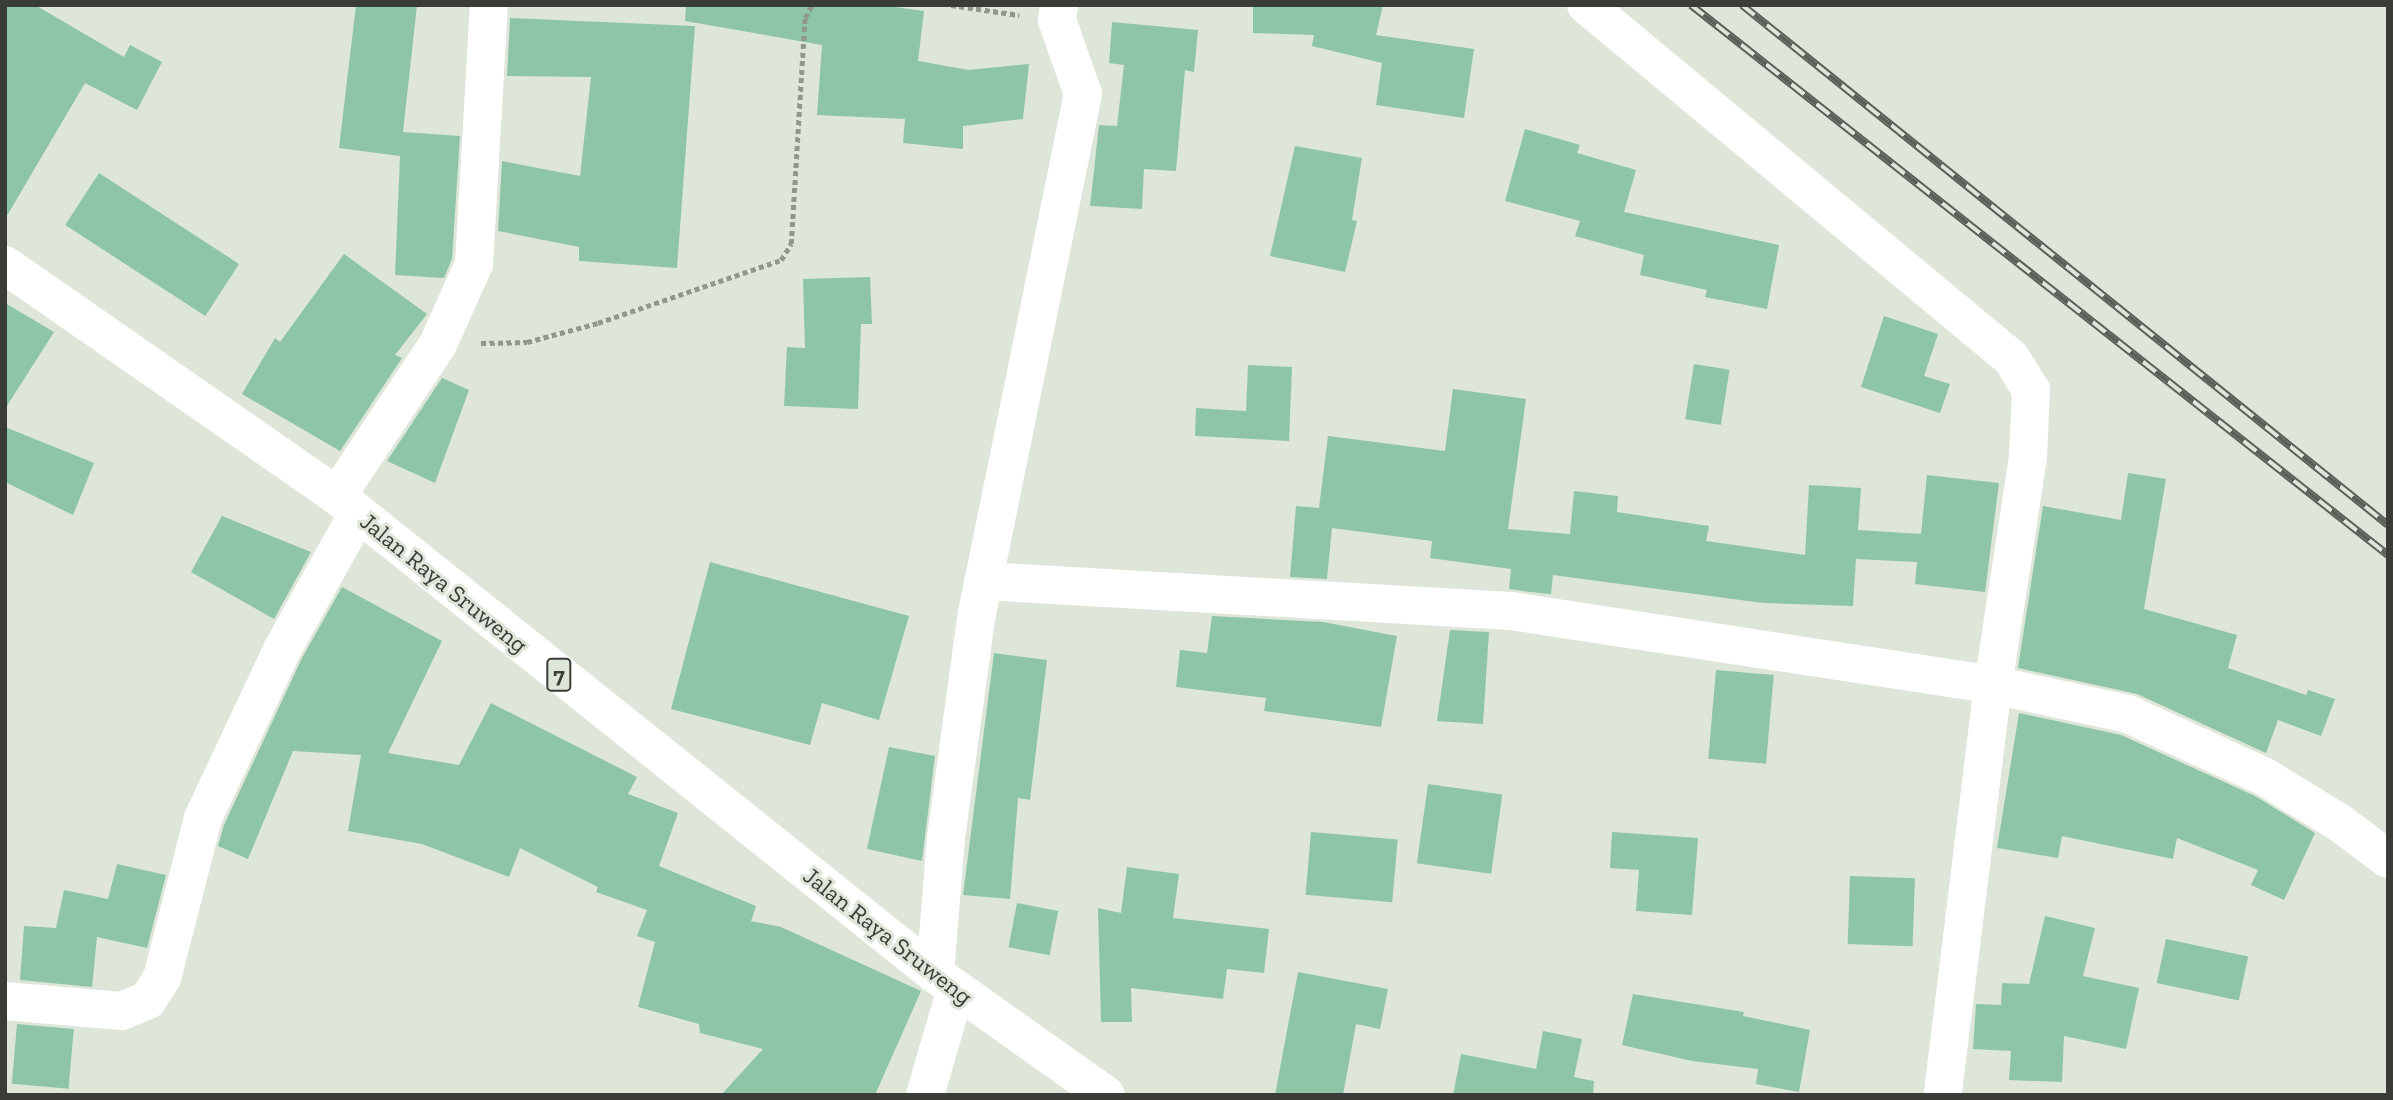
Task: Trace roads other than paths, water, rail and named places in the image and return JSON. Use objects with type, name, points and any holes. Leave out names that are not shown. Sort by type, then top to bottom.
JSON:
[{"type":"main road","points":[[5,1001],[121,1012],[148,1000],[162,978],[203,818],[348,505],[438,344],[474,264],[479,234],[489,5]]},
{"type":"main road","points":[[1586,5],[2011,358],[2031,390],[2028,457],[1993,685],[1943,1095]]},
{"type":"main road","points":[[925,1095],[946,982],[946,838],[983,581],[1083,94],[1058,13]]},
{"type":"main road","name":"Jalan Raya Sruweng","points":[[5,265],[348,505],[946,982],[1106,1095]]},
{"type":"main road","points":[[983,581],[1511,611],[1993,685],[2128,714],[2265,777],[2340,823],[2388,859]]},
{"type":"railway","points":[[1691,5],[2388,555]]},
{"type":"railway","points":[[1742,5],[2388,525]]}]
